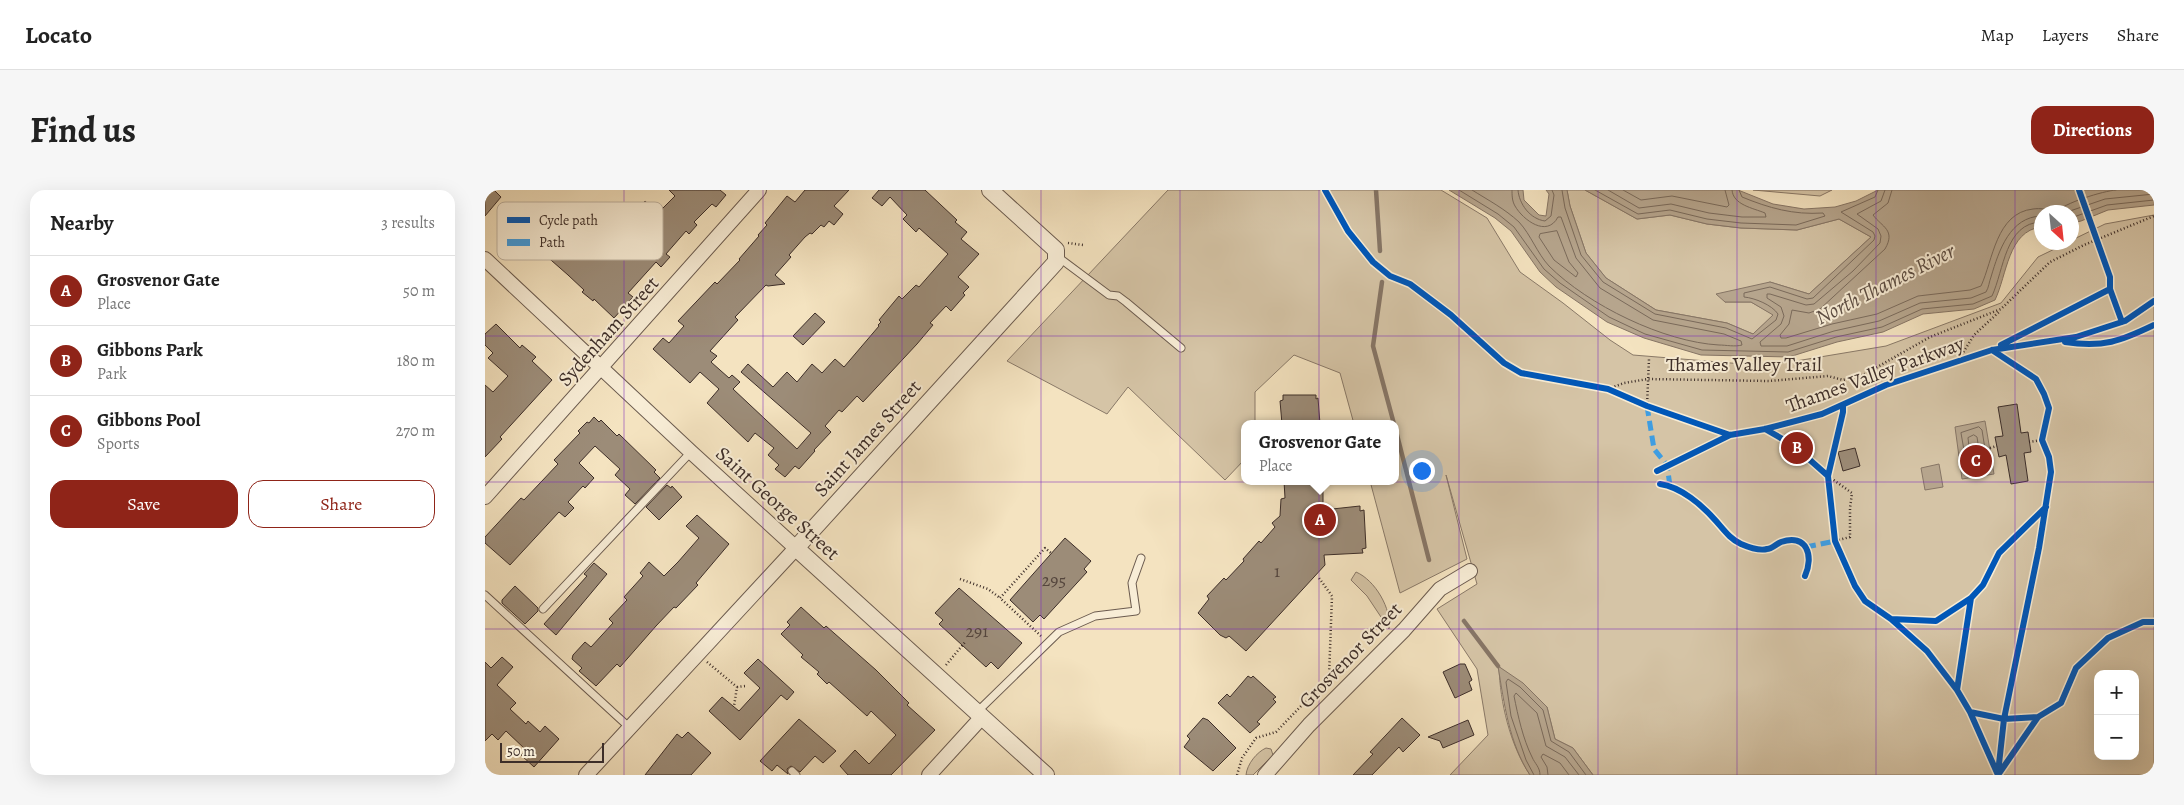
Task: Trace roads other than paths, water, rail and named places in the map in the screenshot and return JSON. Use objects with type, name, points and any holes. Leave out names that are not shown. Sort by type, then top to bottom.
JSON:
[{"type":"street","name":"Sydenham Street","points":[[485,497],[759,190]]},
{"type":"street","points":[[990,190],[1058,253]]},
{"type":"street","name":"Saint James Street","points":[[586,775],[796,548],[1058,253]]},
{"type":"street","name":"Saint George Street","points":[[485,259],[691,452],[1046,775]]},
{"type":"street","name":"Grosvenor Street","points":[[1265,775],[1309,725],[1404,630],[1440,588],[1470,571]]},
{"type":"street","points":[[929,775],[979,714]]},
{"type":"lane","points":[[1058,253],[1109,295],[1118,296],[1126,302],[1181,348]]},
{"type":"lane","points":[[543,609],[691,452]]},
{"type":"lane","points":[[979,714],[1059,632],[1095,616],[1136,611],[1132,583],[1141,558]]},
{"type":"lane","points":[[485,595],[630,728]]},
{"type":"water","name":"North Thames River","points":[[1449,190],[1523,190],[1524,200],[1539,215],[1546,216],[1549,194],[1546,190],[1567,190],[1570,206],[1586,253],[1606,278],[1656,310],[1727,323],[1753,334],[1773,315],[1751,302],[1725,302],[1716,294],[1770,282],[1809,294],[1871,237],[1839,219],[1797,230],[1741,228],[1707,224],[1670,215],[1637,219],[1585,190],[1738,190],[1773,204],[1804,209],[1835,207],[1856,201],[1878,190],[2154,190],[2154,205],[2108,210],[2079,221],[2079,205],[2034,205],[2034,229],[2030,230],[2015,245],[1995,300],[1974,309],[1923,314],[1883,332],[1837,342],[1789,357],[1701,355],[1644,338],[1607,322],[1556,287],[1540,272],[1511,231],[1495,218]]},
{"type":"water","points":[[1985,421],[1994,474],[1962,479],[1955,427]]},
{"type":"water","points":[[1939,464],[1943,487],[1925,490],[1921,468]]},
{"type":"water","points":[[1498,666],[1523,683],[1547,707],[1555,739],[1573,748],[1593,775],[1530,775],[1512,736]]},
{"type":"waterway","points":[[1376,190],[1380,251]]},
{"type":"waterway","points":[[1382,282],[1373,346],[1393,420]]},
{"type":"waterway","points":[[1399,443],[1429,560]]},
{"type":"waterway","points":[[1464,621],[1498,666]]},
{"type":"place","name":"Gibbons Park","points":[[1797,448]]},
{"type":"place","name":"Gibbons Pool","points":[[1976,461]]},
{"type":"place","name":"Grosvenor Gate","points":[[1320,520]]}]
